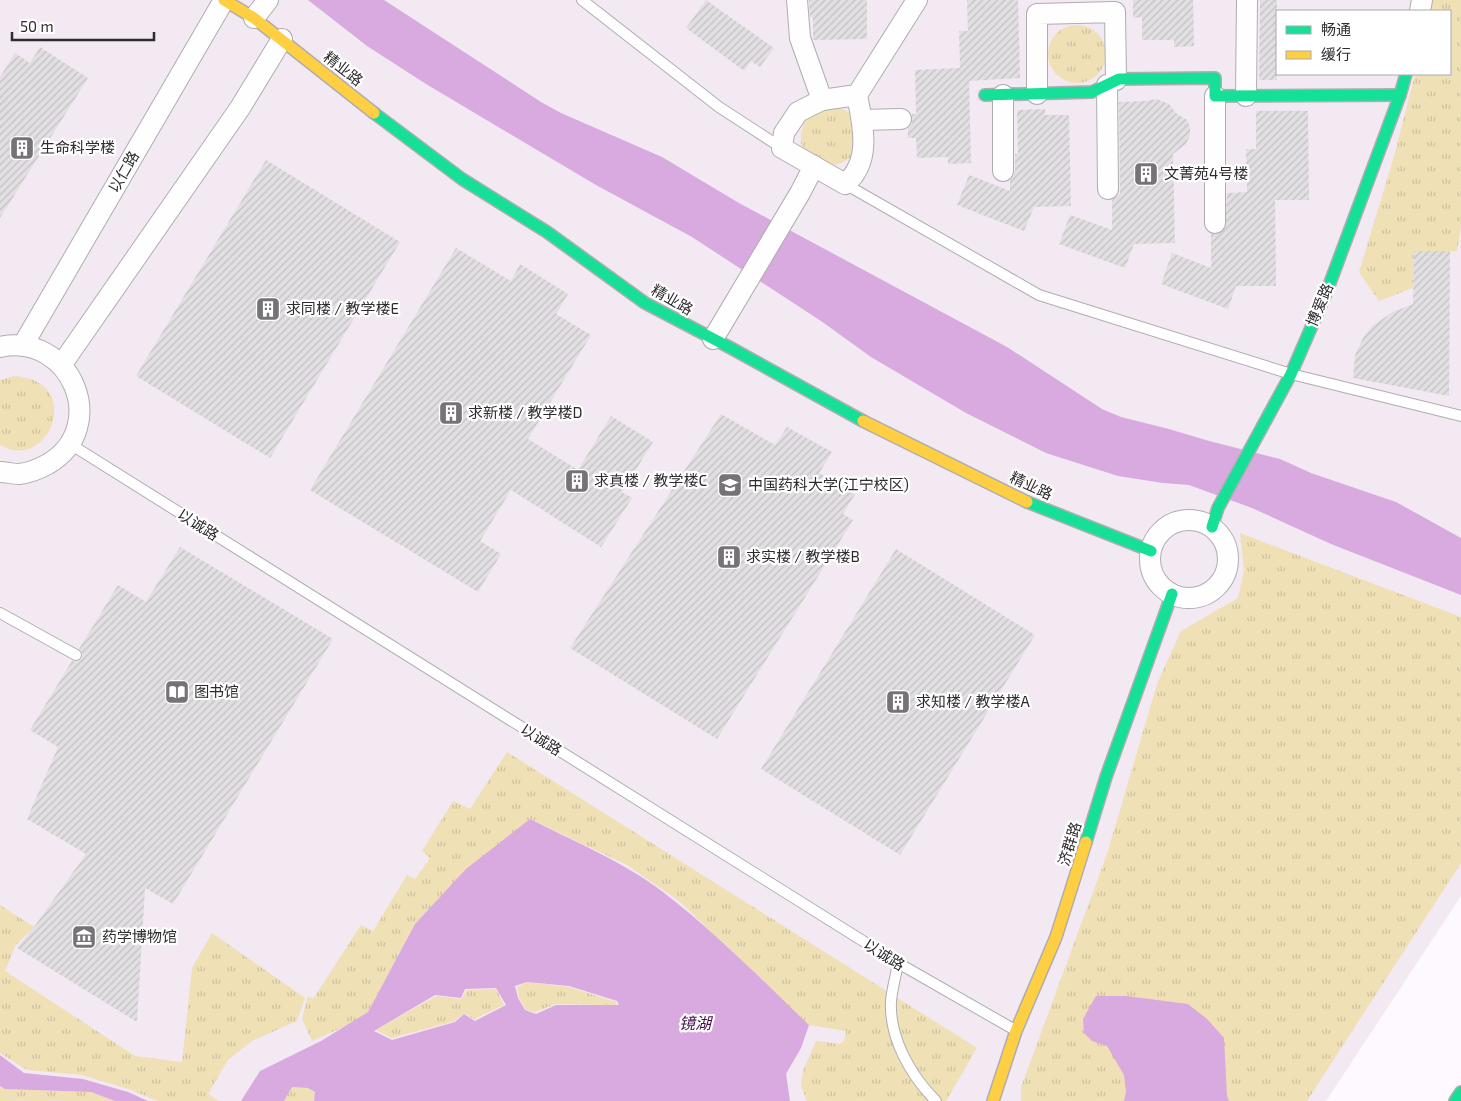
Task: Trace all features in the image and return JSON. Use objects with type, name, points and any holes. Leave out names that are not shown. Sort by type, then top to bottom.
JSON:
[{"type":"street","name":"精业路","points":[[224,0],[254,18],[282,39],[396,130],[462,179],[547,232],[645,303],[849,414],[1040,508],[1151,550]]},
{"type":"street","name":"以仁路","points":[[23,345],[224,0]]},
{"type":"street","points":[[254,18],[268,0]]},
{"type":"street","points":[[797,0],[800,38],[822,100]]},
{"type":"street","points":[[857,95],[822,100],[798,112],[784,133],[782,148],[845,184],[852,178],[862,159],[862,120],[857,95],[916,0]]},
{"type":"street","points":[[1246,96],[1247,0]]},
{"type":"street","points":[[1037,94],[1037,14],[1115,12],[1108,189]]},
{"type":"street","points":[[62,364],[240,108],[282,39]]},
{"type":"street","name":"博爱路","points":[[1212,527],[1218,508],[1291,374],[1327,291],[1406,75]]},
{"type":"street","points":[[1003,171],[994,95],[1092,92],[1119,78],[1215,78],[1215,223]]},
{"type":"street","points":[[1215,96],[1400,95]]},
{"type":"street","points":[[862,120],[901,119]]},
{"type":"street","points":[[712,339],[800,193],[814,166]]},
{"type":"street","points":[[0,472],[19,474],[39,469],[56,459],[70,444],[78,424],[80,403],[74,382],[62,364],[44,351],[23,345],[1,344]]},
{"type":"street","points":[[1187,520],[1200,521],[1212,527],[1220,536],[1226,548],[1228,560],[1225,573],[1219,584],[1209,593],[1197,598],[1184,598],[1172,594],[1161,587],[1154,576],[1150,564],[1151,550],[1156,539],[1164,529],[1175,522],[1187,520]]},
{"type":"street","name":"济群路","points":[[993,1101],[1016,1031],[1056,937],[1106,777],[1172,594]]},
{"type":"street","points":[[1456,1101],[1461,1092]]},
{"type":"lane","points":[[582,0],[719,107],[782,148]]},
{"type":"lane","points":[[845,184],[1039,295],[1291,374],[1461,416]]},
{"type":"lane","name":"以诚路","points":[[70,444],[898,963],[1016,1031]]},
{"type":"lane","points":[[0,613],[76,655]]},
{"type":"lane","points":[[898,963],[891,1003],[894,1029],[912,1072],[936,1101]]},
{"type":"shaded area","name":"中国药科大学(江宁校区)","points":[[0,0],[1461,0],[1461,896],[1326,1101],[0,1101]]},
{"type":"green space","points":[[1432,0],[1461,0],[1461,227],[1457,251],[1414,251],[1413,288],[1379,301],[1359,272],[1395,153],[1415,75],[1451,75],[1451,10],[1430,10]]},
{"type":"green space","points":[[1077,25],[1088,27],[1101,38],[1106,54],[1104,65],[1093,78],[1077,83],[1066,81],[1053,70],[1048,54],[1050,43],[1061,30]]},
{"type":"green space","points":[[838,107],[847,111],[855,119],[853,155],[843,162],[834,165],[826,163],[806,152],[802,146],[801,134],[805,121],[814,112],[821,108]]},
{"type":"green space","points":[[14,376],[36,381],[49,393],[54,407],[52,423],[45,437],[33,447],[18,451],[0,445],[0,380]]},
{"type":"green space","points":[[1240,533],[1461,617],[1461,863],[1307,1101],[1021,1101],[1021,1087],[1107,854],[1157,684],[1181,631],[1238,598],[1244,570]]},
{"type":"green space","points":[[507,752],[977,1048],[946,1101],[807,1101],[801,1086],[803,1071],[816,1041],[840,1044],[844,1041],[846,1031],[809,1025],[679,901],[627,865],[530,819],[415,924],[368,1012],[346,1026],[312,1041],[302,1019],[308,996],[313,999],[361,925],[373,931],[407,875],[415,879],[430,858],[422,851],[453,801],[470,809]]},
{"type":"green space","points":[[0,905],[34,927],[15,946],[5,971],[135,1056],[182,1062],[192,968],[212,933],[305,998],[297,1021],[252,1041],[228,1060],[208,1094],[219,1101],[158,1101],[131,1090],[82,1075],[27,1070],[0,1053]]},
{"type":"green space","points":[[527,982],[569,987],[616,1002],[617,1005],[556,1004],[535,1012],[526,1010],[519,998],[517,987]]},
{"type":"green space","points":[[496,989],[504,1005],[474,1019],[464,1013],[455,1021],[392,1038],[376,1030],[436,996],[461,999],[467,990]]},
{"type":"green space","points":[[0,1086],[5,1089],[91,1092],[115,1101],[0,1101]]},
{"type":"green space","points":[[291,1087],[308,1088],[315,1092],[314,1101],[284,1101]]},
{"type":"water","points":[[308,0],[384,0],[541,102],[561,113],[662,157],[739,203],[1007,347],[1102,409],[1121,417],[1280,459],[1311,473],[1396,502],[1461,538],[1461,595],[1331,544],[1252,508],[1189,485],[1118,476],[1046,453],[966,413],[871,357],[821,321],[692,237],[596,185],[426,84],[367,46]]},
{"type":"water","name":"镜湖","points":[[530,819],[582,844],[648,881],[720,940],[809,1025],[801,1048],[786,1074],[790,1101],[314,1101],[315,1092],[308,1088],[292,1087],[284,1101],[241,1101],[260,1071],[321,1041],[368,1012],[415,924],[466,869]],"holes":[[[527,982],[569,986],[617,1001],[619,1005],[556,1005],[536,1014],[525,1010],[518,998],[515,986]],[[496,988],[506,1005],[475,1021],[464,1014],[455,1022],[392,1040],[374,1031],[435,995],[461,998],[465,989]]]},
{"type":"water","points":[[1096,996],[1126,996],[1188,1004],[1207,1019],[1224,1038],[1227,1096],[1229,1101],[1124,1101],[1126,1092],[1124,1075],[1107,1046],[1092,1041],[1084,1033],[1083,1019]]},
{"type":"water","points":[[0,1055],[24,1073],[83,1079],[128,1092],[148,1101],[115,1101],[91,1092],[5,1089],[0,1086]]},
{"type":"building","points":[[706,0],[774,48],[760,67],[751,61],[744,71],[686,28]]},
{"type":"building","points":[[809,0],[867,0],[867,39],[813,40],[813,17],[810,17]]},
{"type":"building","points":[[967,0],[1018,0],[1020,78],[969,81],[971,163],[948,164],[948,157],[917,158],[916,138],[908,138],[908,128],[912,124],[912,114],[916,114],[915,70],[960,68],[959,31],[968,31]]},
{"type":"building","points":[[1133,0],[1193,0],[1194,46],[1174,47],[1174,40],[1142,40],[1142,17],[1133,18]]},
{"type":"building","points":[[1260,0],[1277,0],[1277,80],[1259,80]]},
{"type":"building","name":"生命科学楼","points":[[40,47],[88,78],[0,218],[0,77],[15,53],[30,63]]},
{"type":"building","name":"文菁苑4号楼","points":[[1156,99],[1169,104],[1176,113],[1187,120],[1190,127],[1190,135],[1186,144],[1173,154],[1175,243],[1134,244],[1125,268],[1059,244],[1070,215],[1112,230],[1112,200],[1120,194],[1119,102]]},
{"type":"building","points":[[1045,109],[1045,115],[1069,115],[1071,206],[1034,207],[1024,231],[957,205],[969,175],[1010,191],[1010,180],[1015,171],[1015,154],[1018,154],[1017,110]]},
{"type":"building","points":[[1256,111],[1308,111],[1309,200],[1275,200],[1276,286],[1236,286],[1228,309],[1161,284],[1172,253],[1211,268],[1211,234],[1220,233],[1225,228],[1227,193],[1247,192],[1246,149],[1256,149]]},
{"type":"building","name":"求同楼 / 教学楼E","points":[[266,160],[400,242],[270,458],[136,376]]},
{"type":"building","name":"求新楼 / 教学楼D","points":[[456,248],[511,281],[520,264],[568,294],[556,314],[591,335],[528,439],[578,470],[611,416],[653,442],[622,492],[632,498],[601,547],[511,490],[480,541],[501,554],[478,592],[310,490]]},
{"type":"building","points":[[1414,251],[1450,251],[1449,396],[1353,378],[1355,355],[1364,336],[1372,326],[1393,312],[1413,304]]},
{"type":"building","name":"求实楼 / 教学楼B","points":[[721,414],[775,445],[787,427],[832,452],[819,473],[855,494],[843,514],[853,520],[717,739],[570,648]]},
{"type":"building","name":"图书馆","points":[[180,547],[333,639],[173,904],[145,888],[137,1022],[17,948],[86,854],[27,819],[58,747],[30,730],[72,661],[77,662],[82,659],[83,654],[79,649],[118,585],[146,602]]},
{"type":"building","name":"求知楼 / 教学楼A","points":[[896,549],[1035,635],[900,855],[761,769]]},
{"type":"traffic: fast","points":[[1212,527],[1218,508],[1291,374],[1327,291],[1406,75]]},
{"type":"traffic: fast","points":[[985,95],[1092,92],[1119,79],[1215,78],[1215,96],[1400,95]]},
{"type":"traffic: fast","points":[[374,113],[462,179],[547,232],[645,303],[863,421]]},
{"type":"traffic: fast","points":[[1027,502],[1151,551]]},
{"type":"traffic: fast","points":[[1086,842],[1106,777],[1172,594]]},
{"type":"traffic: fast","points":[[1455,1101],[1461,1092]]},
{"type":"traffic: slow","points":[[224,0],[254,18],[374,113]]},
{"type":"traffic: slow","points":[[863,421],[1027,502]]},
{"type":"traffic: slow","points":[[993,1101],[1016,1031],[1056,937],[1086,842]]},
{"type":"place","name":"生命科学楼","points":[[22,148]]},
{"type":"place","name":"文菁苑4号楼","points":[[1146,174]]},
{"type":"place","name":"求同楼 / 教学楼E","points":[[268,309]]},
{"type":"place","name":"求新楼 / 教学楼D","points":[[451,413]]},
{"type":"place","name":"求真楼 / 教学楼C","points":[[577,481]]},
{"type":"place","name":"中国药科大学(江宁校区)","points":[[730,485]]},
{"type":"place","name":"求实楼 / 教学楼B","points":[[729,557]]},
{"type":"place","name":"图书馆","points":[[177,692]]},
{"type":"place","name":"求知楼 / 教学楼A","points":[[898,702]]},
{"type":"place","name":"药学博物馆","points":[[84,937]]}]
